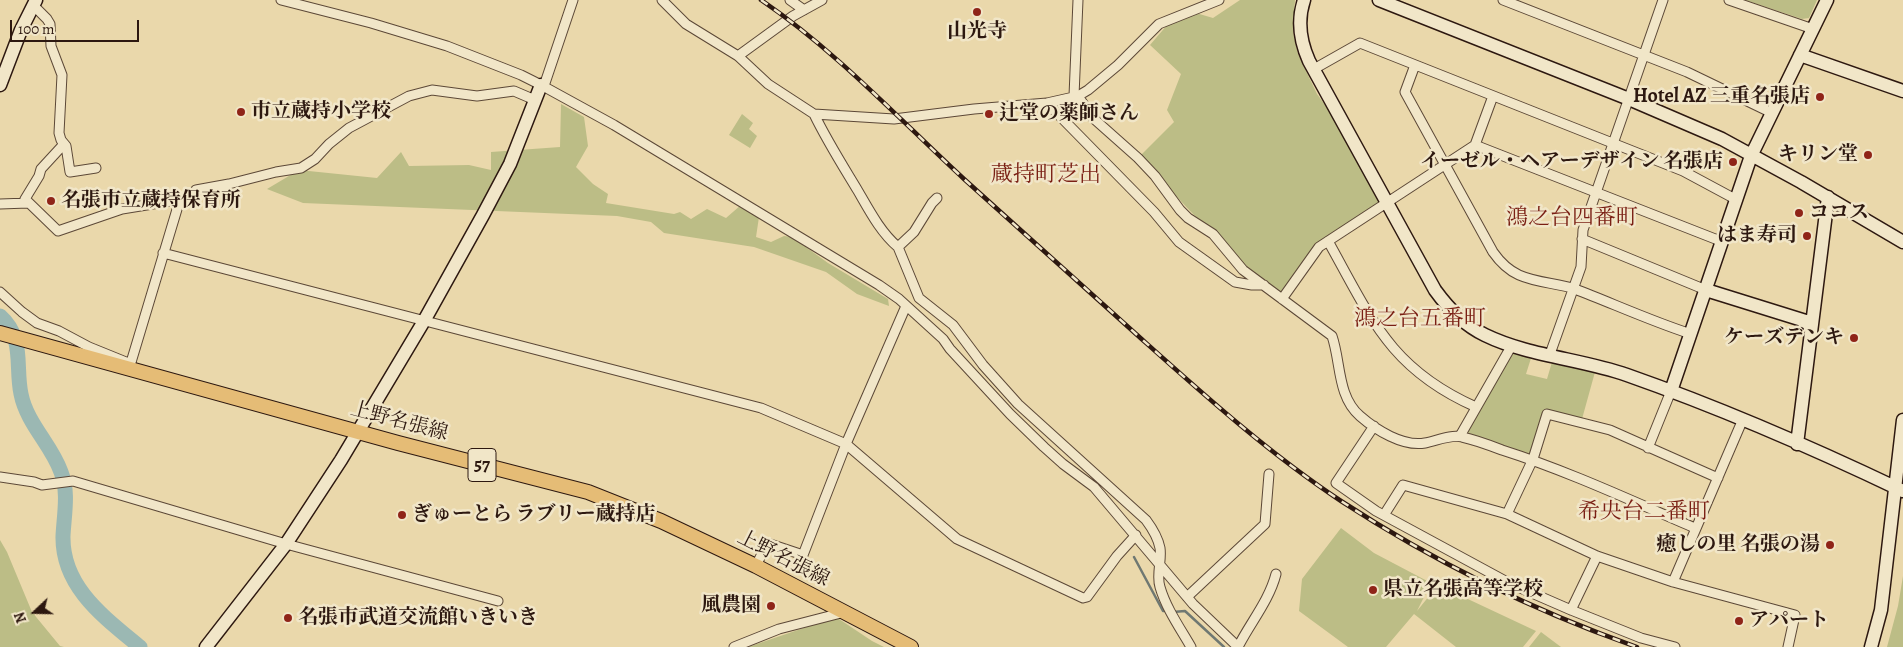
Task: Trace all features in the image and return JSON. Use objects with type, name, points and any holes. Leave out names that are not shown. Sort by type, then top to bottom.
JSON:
[{"type":"main road","name":"上野名張線","points":[[0,333],[130,366],[357,432],[588,492],[661,521],[756,566],[911,647]]},
{"type":"street","points":[[281,0],[371,23],[447,46],[521,74],[614,125],[879,285],[899,299],[943,338],[950,349],[1010,414],[1062,464],[1094,486],[1187,597],[1238,647],[1272,590],[1276,574]]},
{"type":"street","points":[[206,647],[286,544],[424,321],[510,164],[543,86],[572,0]]},
{"type":"street","points":[[662,0],[686,24],[738,56],[768,84],[814,114],[869,210],[891,241],[898,247],[919,298],[953,325],[983,365],[1018,404],[1146,520],[1153,530],[1160,548],[1160,588],[1170,611],[1190,647]]},
{"type":"street","points":[[790,0],[804,10]]},
{"type":"street","points":[[738,56],[776,27],[822,0]]},
{"type":"street","points":[[1078,0],[1076,96],[1094,118],[1155,176],[1180,210],[1188,218],[1213,234],[1243,270],[1332,336],[1337,350],[1338,369],[1343,388],[1360,416],[1392,437],[1413,444],[1460,436],[1533,459],[1695,528]]},
{"type":"street","points":[[814,114],[894,119],[974,109],[1047,103],[1076,96],[1088,90],[1118,64],[1159,24],[1219,0]]},
{"type":"street","points":[[1304,0],[1300,16],[1301,33],[1306,53],[1430,282],[1451,310],[1476,330],[1512,345],[1606,368],[1671,391],[1743,419],[1899,489]]},
{"type":"street","points":[[1379,0],[1629,99],[1722,139],[1828,197],[1903,242]]},
{"type":"street","points":[[1503,0],[1524,4],[1644,56],[1687,72],[1772,113]]},
{"type":"street","points":[[1550,354],[1581,267],[1583,230],[1663,0]]},
{"type":"street","points":[[1729,0],[1813,29]]},
{"type":"street","points":[[1648,448],[1671,391],[1752,156],[1827,0]]},
{"type":"street","points":[[0,85],[21,30],[35,3],[50,24],[51,46],[62,75],[59,123],[61,140],[64,144],[70,172],[96,168]]},
{"type":"street","points":[[1314,69],[1360,43],[1614,142],[1684,172],[1738,200]]},
{"type":"street","points":[[1800,55],[1903,91]]},
{"type":"street","points":[[1415,65],[1405,92],[1493,252],[1502,263],[1527,278],[1573,289],[1691,334]]},
{"type":"street","points":[[0,292],[37,324],[59,331],[130,366],[163,253],[180,203],[196,190],[306,166],[349,128],[410,96],[432,90],[478,96],[514,91],[536,100]]},
{"type":"street","points":[[1282,299],[1319,247],[1475,145],[1493,96]]},
{"type":"street","points":[[1047,103],[1154,212],[1179,242],[1236,282],[1265,285]]},
{"type":"street","points":[[64,144],[41,168],[39,176],[25,199],[58,231],[122,209],[171,202],[180,203]]},
{"type":"street","points":[[1475,145],[1723,242]]},
{"type":"street","points":[[1797,444],[1828,197]]},
{"type":"street","points":[[898,247],[914,232],[937,198]]},
{"type":"street","points":[[0,204],[28,203]]},
{"type":"street","points":[[1582,239],[1706,290],[1812,324]]},
{"type":"street","points":[[1328,241],[1374,322],[1395,352],[1428,382],[1454,398],[1476,407]]},
{"type":"street","points":[[163,253],[761,408],[846,444],[957,540],[1079,597],[1087,598],[1117,556],[1136,536]]},
{"type":"street","points":[[756,566],[767,543],[803,555],[846,444],[906,306]]},
{"type":"street","points":[[1460,436],[1512,345]]},
{"type":"street","points":[[1507,514],[1533,459],[1547,414],[1610,430],[1718,478]]},
{"type":"street","points":[[1673,582],[1743,419]]},
{"type":"street","points":[[1871,647],[1881,610],[1899,489],[1903,420]]},
{"type":"street","points":[[1374,426],[1336,483],[1384,515],[1509,583],[1641,638],[1675,647]]},
{"type":"street","points":[[1187,597],[1264,524],[1269,474]]},
{"type":"street","points":[[0,477],[34,482],[42,486],[73,481],[286,544],[498,601]]},
{"type":"street","points":[[1384,515],[1403,485],[1507,514],[1597,556],[1673,582],[1795,615],[1788,647]]},
{"type":"street","points":[[1571,610],[1597,556]]},
{"type":"street","points":[[734,647],[779,629],[845,612]]},
{"type":"green space","points":[[1240,0],[1295,0],[1293,33],[1298,54],[1317,94],[1329,110],[1382,200],[1317,246],[1279,297],[1207,228],[1140,156],[1174,122],[1167,110],[1181,74],[1150,45],[1168,24],[1196,13],[1213,18]]},
{"type":"green space","points":[[1745,0],[1817,0],[1809,18],[1802,19]]},
{"type":"green space","points":[[561,104],[584,117],[588,146],[576,167],[593,184],[608,194],[606,203],[674,214],[680,212],[691,219],[707,209],[726,218],[741,205],[759,217],[756,237],[771,242],[784,236],[792,237],[828,263],[888,299],[889,306],[857,294],[826,272],[754,247],[664,233],[651,222],[617,216],[303,203],[267,189],[299,170],[377,178],[401,152],[409,166],[469,165],[491,170],[491,152],[560,147]]},
{"type":"green space","points":[[742,114],[753,123],[749,129],[757,136],[750,148],[729,135]]},
{"type":"green space","points":[[1512,349],[1532,355],[1526,374],[1547,379],[1552,362],[1595,372],[1582,419],[1547,412],[1531,456],[1466,433]]},
{"type":"green space","name":"県立名張高等学校","points":[[1341,528],[1374,553],[1431,583],[1417,611],[1438,585],[1536,631],[1523,647],[1456,647],[1414,614],[1386,647],[1348,647],[1299,611],[1302,579]]},
{"type":"green space","points":[[0,540],[7,552],[32,612],[60,646],[64,647],[0,647]]},
{"type":"green space","points":[[1903,576],[1903,647],[1887,647],[1898,606]]},
{"type":"green space","points":[[836,617],[884,647],[748,647]]},
{"type":"green space","points":[[1541,632],[1561,647],[1529,647]]},
{"type":"waterway","points":[[0,316],[8,325],[16,343],[19,384],[24,405],[61,472],[65,487],[63,536],[65,554],[70,571],[77,586],[88,599],[140,647]]},
{"type":"waterway","points":[[1134,557],[1163,611],[1168,611]]},
{"type":"waterway","points":[[1173,612],[1185,611],[1224,647]]},
{"type":"railway","points":[[761,0],[789,20],[841,63],[964,179],[1185,378],[1287,463],[1376,523],[1448,564],[1522,601],[1637,647]]},
{"type":"place","name":"山光寺","points":[[977,12]]},
{"type":"place","name":"Hotel AZ 三重名張店","points":[[1820,97]]},
{"type":"place","name":"市立蔵持小学校","points":[[241,112]]},
{"type":"place","name":"辻堂の薬師さん","points":[[989,114]]},
{"type":"place","name":"キリン堂","points":[[1868,155]]},
{"type":"place","name":"イーゼル・ヘアーデザイン 名張店","points":[[1733,162]]},
{"type":"place","name":"名張市立蔵持保育所","points":[[51,201]]},
{"type":"place","name":"ココス","points":[[1799,213]]},
{"type":"place","name":"はま寿司","points":[[1807,236]]},
{"type":"place","name":"ケーズデンキ","points":[[1854,338]]},
{"type":"place","name":"ぎゅーとら ラブリー蔵持店","points":[[402,515]]},
{"type":"place","name":"癒しの里 名張の湯","points":[[1830,545]]},
{"type":"place","name":"県立名張高等学校","points":[[1373,590]]},
{"type":"place","name":"風農園","points":[[771,606]]},
{"type":"place","name":"名張市武道交流館いきいき","points":[[288,618]]},
{"type":"place","name":"アパート","points":[[1739,621]]},
{"type":"district","name":"蔵持町芝出","points":[[1046,176]]},
{"type":"district","name":"鴻之台四番町","points":[[1572,219]]},
{"type":"district","name":"鴻之台五番町","points":[[1420,320]]},
{"type":"district","name":"希央台二番町","points":[[1644,513]]}]
